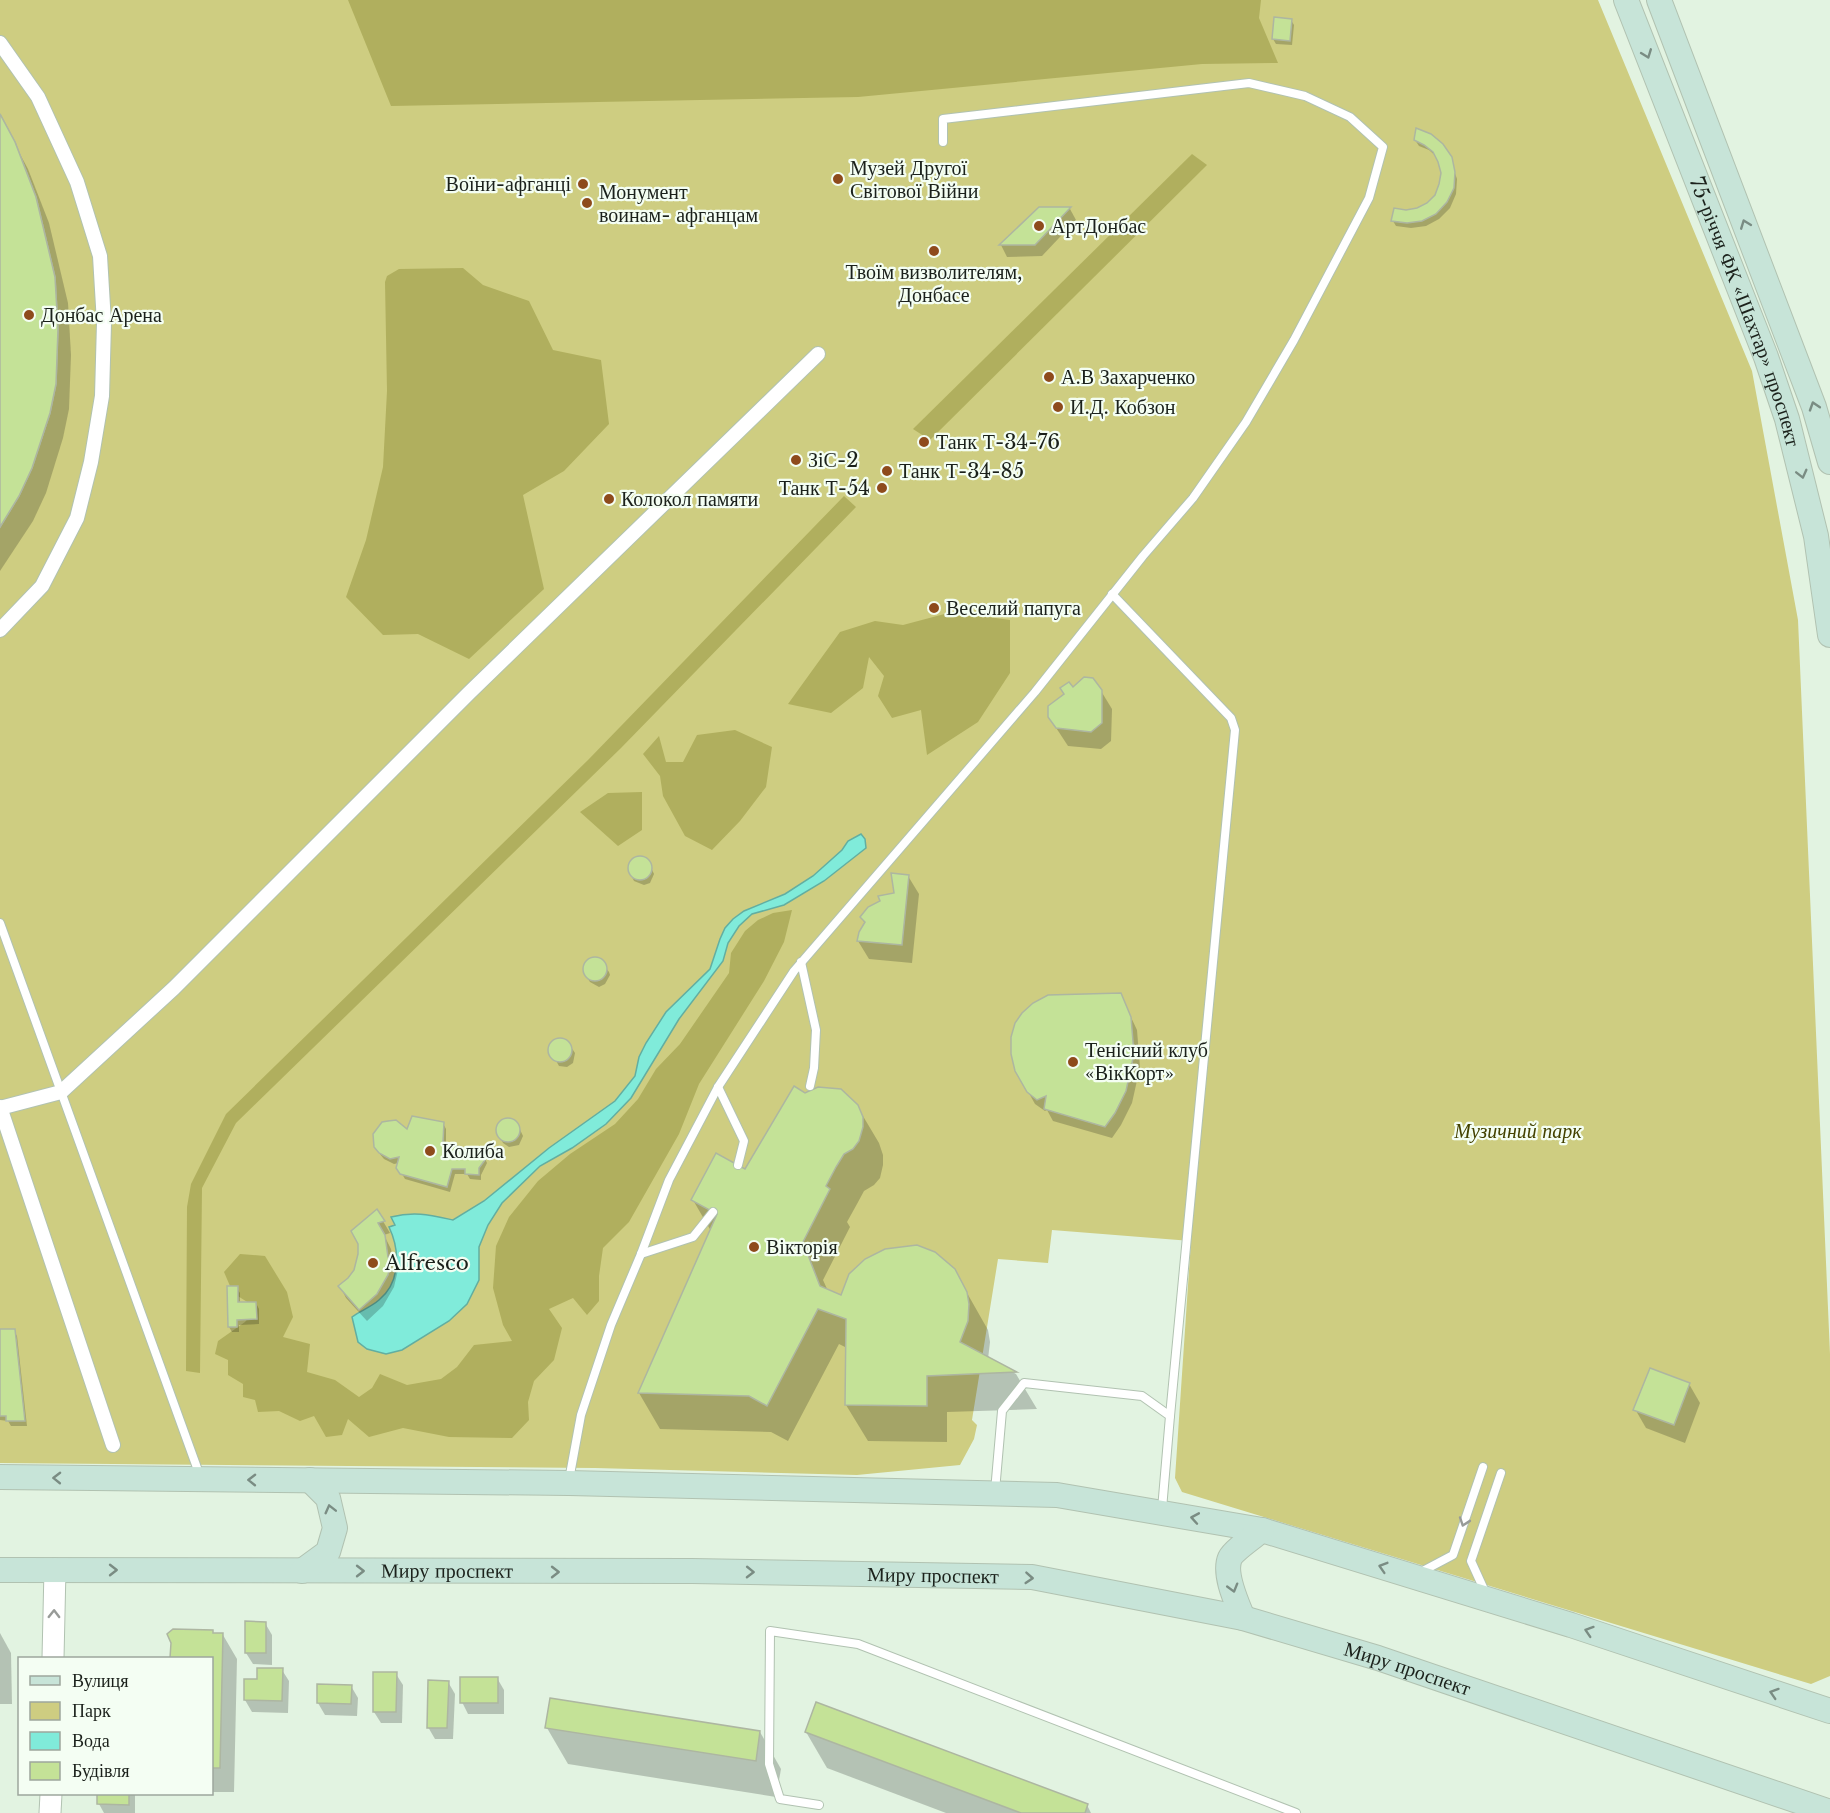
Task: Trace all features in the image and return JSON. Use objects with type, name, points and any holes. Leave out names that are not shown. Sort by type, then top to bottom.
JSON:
[{"type":"main road","name":"75-річчя ФК «Шахтар» проспект","points":[[1626,0],[1766,357],[1787,419],[1816,536],[1830,635]]},
{"type":"main road","name":"75-річчя ФК «Шахтар» проспект","points":[[1659,0],[1814,407],[1830,462]]},
{"type":"main road","points":[[0,1478],[569,1483],[1057,1495],[1263,1530],[1488,1599],[1830,1711]]},
{"type":"main road","points":[[302,1571],[328,1552],[336,1528],[328,1498],[310,1480]]},
{"type":"main road","points":[[1244,1618],[1231,1587],[1228,1568],[1231,1557],[1263,1530]]},
{"type":"main road","name":"Миру проспект","points":[[0,1570],[692,1571],[1032,1577],[1244,1618],[1378,1658],[1787,1802],[1830,1812]]},
{"type":"main road","points":[[1802,1702],[1830,1700]]},
{"type":"street","points":[[0,43],[38,97],[77,182],[100,256],[104,323],[102,396],[91,462],[77,518],[42,586],[0,630]]},
{"type":"street","points":[[113,1445],[0,1107],[61,1092],[174,988],[469,693],[818,354]]},
{"type":"street","points":[[53,1657],[55,1569]]},
{"type":"street","points":[[50,1813],[51,1795]]},
{"type":"lane","points":[[569,1483],[581,1415],[611,1325],[669,1180],[718,1087],[801,962],[1035,692],[1112,594],[1193,498],[1246,422],[1294,340],[1369,198],[1383,147],[1350,117],[1305,96],[1249,84],[943,119],[942,142]]},
{"type":"lane","points":[[1112,594],[1231,718],[1235,730],[1162,1513]]},
{"type":"lane","points":[[0,923],[201,1479]]},
{"type":"lane","points":[[801,962],[816,1030],[814,1068],[810,1086]]},
{"type":"lane","points":[[718,1087],[744,1141],[738,1165]]},
{"type":"lane","points":[[641,1254],[693,1238],[713,1212]]},
{"type":"lane","points":[[995,1494],[1002,1411],[1024,1383],[1142,1396],[1170,1416]]},
{"type":"lane","points":[[1412,1576],[1453,1555],[1483,1467]]},
{"type":"lane","points":[[1488,1599],[1471,1561],[1502,1473]]},
{"type":"lane","points":[[819,1804],[780,1798],[770,1764],[770,1631],[858,1644],[1296,1813]]},
{"type":"green space","name":"Музичний парк","points":[[0,0],[1598,0],[1752,371],[1798,620],[1830,1354],[1830,1676],[1811,1684],[1182,1492],[1175,1478],[1191,1241],[1052,1230],[1048,1263],[998,1259],[972,1420],[977,1425],[974,1439],[960,1465],[857,1475],[595,1468],[0,1463]]},
{"type":"shaded area","points":[[348,0],[1261,0],[1259,18],[1278,63],[1202,64],[858,97],[391,106]]},
{"type":"shaded area","points":[[1192,154],[1207,165],[930,440],[913,429]]},
{"type":"shaded area","points":[[463,268],[483,285],[529,301],[553,350],[601,360],[609,424],[564,471],[523,495],[544,589],[469,659],[418,634],[383,635],[346,597],[366,540],[383,467],[387,391],[385,282],[387,276],[399,269]]},
{"type":"shaded area","points":[[844,496],[856,507],[621,748],[236,1123],[202,1188],[200,1373],[186,1371],[187,1207],[191,1184],[226,1114],[588,760]]},
{"type":"shaded area","points":[[952,612],[1010,620],[1010,673],[978,722],[927,755],[921,710],[892,718],[878,696],[884,676],[869,657],[863,688],[831,713],[788,704],[840,632],[875,621],[903,625]]},
{"type":"shaded area","points":[[735,730],[772,747],[766,787],[740,821],[712,850],[685,836],[663,796],[660,776],[643,754],[659,736],[666,762],[683,762],[697,735]]},
{"type":"shaded area","points":[[642,792],[642,830],[618,846],[580,812],[608,793]]},
{"type":"shaded area","points":[[792,910],[784,942],[764,981],[699,1084],[679,1134],[629,1222],[603,1248],[599,1276],[599,1301],[587,1315],[573,1298],[549,1309],[562,1328],[554,1360],[534,1381],[528,1402],[529,1420],[512,1438],[449,1437],[403,1428],[369,1437],[348,1419],[342,1435],[326,1437],[314,1416],[300,1421],[279,1411],[258,1412],[255,1400],[243,1397],[243,1384],[228,1375],[228,1360],[215,1354],[218,1341],[245,1322],[257,1308],[233,1293],[224,1272],[240,1254],[265,1256],[287,1292],[293,1317],[283,1337],[310,1344],[307,1372],[335,1380],[359,1397],[372,1388],[380,1374],[407,1385],[441,1379],[457,1367],[474,1345],[512,1341],[503,1325],[493,1288],[496,1246],[509,1217],[538,1181],[570,1154],[615,1124],[638,1099],[656,1069],[680,1044],[729,973],[731,953],[745,931],[758,920],[773,913]]},
{"type":"water","points":[[861,834],[865,839],[866,848],[824,881],[784,905],[752,914],[739,926],[728,943],[723,961],[679,1019],[631,1098],[606,1124],[572,1148],[540,1166],[502,1203],[488,1225],[479,1247],[479,1280],[467,1304],[449,1321],[402,1350],[386,1354],[367,1349],[358,1342],[352,1317],[379,1300],[386,1293],[395,1275],[395,1246],[389,1227],[395,1225],[391,1217],[415,1214],[453,1220],[484,1201],[549,1148],[615,1101],[635,1076],[639,1057],[666,1012],[710,969],[725,928],[733,919],[744,911],[785,894],[813,876],[842,850],[848,841]]},
{"type":"building","points":[[1274,17],[1292,19],[1290,41],[1272,39]]},
{"type":"building","name":"Донбас Арена","points":[[0,114],[15,142],[36,197],[55,277],[58,329],[56,384],[50,413],[32,468],[19,496],[0,527]]},
{"type":"building","name":"Донбас Арена","points":[[0,114],[15,142],[36,197],[55,277],[58,329],[56,384],[50,413],[32,468],[19,496],[0,527]]},
{"type":"building","points":[[1416,128],[1431,134],[1443,144],[1452,157],[1455,172],[1454,188],[1447,202],[1436,214],[1422,221],[1407,223],[1391,221],[1394,208],[1406,210],[1427,203],[1435,195],[1439,184],[1441,173],[1438,162],[1433,152],[1414,140]]},
{"type":"building","points":[[1039,207],[1071,207],[1035,245],[999,245]]},
{"type":"building","points":[[1084,677],[1093,678],[1102,690],[1102,723],[1091,732],[1056,728],[1048,717],[1048,706],[1064,694],[1060,688],[1069,682],[1073,687]]},
{"type":"building","points":[[640,856],[649,859],[652,868],[649,877],[640,880],[631,877],[628,868],[631,859]]},
{"type":"building","points":[[891,873],[909,875],[902,945],[857,941],[865,922],[860,917],[868,907],[880,901],[878,896],[894,893]]},
{"type":"building","points":[[595,957],[604,960],[607,969],[604,978],[595,981],[586,978],[583,969],[586,960]]},
{"type":"building","name":"Тенісний клуб «ВікКорт»","points":[[1121,993],[1131,1017],[1134,1054],[1126,1091],[1115,1113],[1105,1127],[1044,1109],[1046,1096],[1037,1100],[1027,1092],[1015,1071],[1011,1054],[1011,1037],[1015,1023],[1033,1003],[1048,995]]},
{"type":"building","points":[[560,1038],[569,1041],[572,1050],[569,1059],[560,1062],[551,1059],[548,1050],[551,1041]]},
{"type":"building","name":"Вікторія","points":[[794,1086],[805,1093],[818,1087],[841,1089],[858,1105],[863,1117],[859,1141],[853,1149],[844,1154],[836,1167],[826,1186],[830,1189],[803,1242],[820,1286],[841,1295],[849,1274],[865,1259],[885,1249],[917,1245],[935,1252],[955,1269],[967,1292],[968,1321],[960,1342],[1017,1372],[927,1376],[927,1406],[845,1405],[846,1319],[818,1309],[767,1406],[749,1396],[638,1393],[717,1214],[691,1200],[716,1153],[745,1169]]},
{"type":"building","name":"Колиба","points":[[412,1116],[444,1122],[443,1142],[467,1149],[474,1147],[482,1150],[485,1160],[479,1168],[479,1175],[465,1174],[465,1169],[452,1169],[447,1187],[400,1174],[396,1168],[399,1157],[390,1159],[379,1153],[374,1147],[373,1134],[382,1122],[388,1121],[396,1120],[407,1129]]},
{"type":"building","points":[[508,1118],[517,1121],[520,1130],[517,1139],[508,1142],[499,1139],[496,1130],[499,1121]]},
{"type":"building","name":"Alfresco","points":[[377,1209],[385,1221],[378,1223],[385,1235],[388,1257],[392,1257],[388,1275],[377,1294],[359,1310],[338,1286],[354,1270],[358,1254],[358,1244],[351,1231]]},
{"type":"building","points":[[227,1286],[238,1286],[238,1302],[256,1302],[257,1319],[237,1320],[237,1327],[228,1327]]},
{"type":"building","points":[[0,1329],[15,1329],[25,1421],[6,1421],[6,1416],[0,1416]]},
{"type":"building","points":[[1650,1368],[1690,1383],[1674,1425],[1633,1410]]},
{"type":"building","points":[[245,1621],[266,1622],[266,1653],[245,1653]]},
{"type":"building","points":[[173,1629],[213,1630],[213,1633],[223,1633],[220,1768],[213,1768],[213,1657],[170,1657],[171,1643],[167,1634]]},
{"type":"building","points":[[257,1668],[283,1668],[282,1701],[244,1700],[244,1679],[257,1679]]},
{"type":"building","points":[[373,1672],[397,1672],[396,1712],[373,1712]]},
{"type":"building","points":[[460,1677],[498,1677],[498,1703],[460,1703]]},
{"type":"building","points":[[428,1680],[449,1681],[447,1728],[427,1728]]},
{"type":"building","points":[[317,1684],[352,1685],[351,1704],[317,1703]]},
{"type":"building","points":[[550,1698],[760,1731],[756,1761],[545,1728]]},
{"type":"building","points":[[816,1702],[1088,1804],[1085,1813],[1021,1813],[805,1732]]},
{"type":"building","points":[[97,1795],[129,1795],[129,1805],[97,1804]]},
{"type":"place","name":"Музей Другої Світової Війни","points":[[838,179]]},
{"type":"place","name":"Воїни-афганці","points":[[583,184]]},
{"type":"place","name":"Монумент воинам- афганцам","points":[[587,203]]},
{"type":"place","name":"АртДонбас","points":[[1039,226]]},
{"type":"place","name":"Твоїм визволителям, Донбасе","points":[[934,251]]},
{"type":"place","name":"Донбас Арена","points":[[29,315]]},
{"type":"place","name":"А.В Захарченко","points":[[1049,377]]},
{"type":"place","name":"И.Д. Кобзон","points":[[1058,407]]},
{"type":"place","name":"Танк Т-34-76","points":[[924,442]]},
{"type":"place","name":"ЗіС-2","points":[[796,460]]},
{"type":"place","name":"Танк Т-34-85","points":[[887,471]]},
{"type":"place","name":"Танк Т-54","points":[[882,488]]},
{"type":"place","name":"Колокол памяти","points":[[609,499]]},
{"type":"place","name":"Веселий папуга","points":[[934,608]]},
{"type":"place","name":"Тенісний клуб «ВікКорт»","points":[[1073,1062]]},
{"type":"place","name":"Колиба","points":[[430,1151]]},
{"type":"place","name":"Вікторія","points":[[754,1247]]},
{"type":"place","name":"Alfresco","points":[[373,1263]]}]
